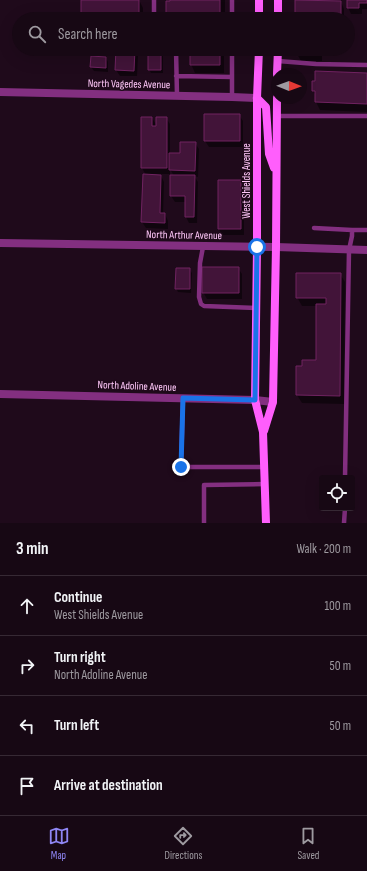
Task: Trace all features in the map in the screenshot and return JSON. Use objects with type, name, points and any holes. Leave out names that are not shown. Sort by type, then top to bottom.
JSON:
[{"type":"main road","points":[[259,0],[259,12]]},
{"type":"main road","points":[[278,0],[278,12]]},
{"type":"main road","name":"West Shields Avenue","points":[[259,56],[257,98],[255,400],[264,432],[266,523]]},
{"type":"main road","points":[[277,68],[278,56]]},
{"type":"main road","points":[[257,98],[266,107],[270,154],[277,174]]},
{"type":"main road","name":"West Shields Avenue","points":[[264,432],[273,402],[277,104]]},
{"type":"street","name":"North Vagedes Avenue","points":[[0,92],[257,98]]},
{"type":"street","name":"North Arthur Avenue","points":[[0,244],[276,247],[367,250]]},
{"type":"street","name":"North Adoline Avenue","points":[[0,394],[255,400],[273,402]]},
{"type":"lane","points":[[154,0],[154,12]]},
{"type":"lane","points":[[232,0],[232,12]]},
{"type":"lane","points":[[176,56],[177,96]]},
{"type":"lane","points":[[232,56],[232,97]]},
{"type":"lane","points":[[278,61],[316,64],[367,65]]},
{"type":"lane","points":[[176,76],[232,77]]},
{"type":"lane","points":[[277,116],[367,116]]},
{"type":"lane","points":[[314,228],[367,230]]},
{"type":"lane","points":[[345,475],[348,250],[352,230]]},
{"type":"lane","points":[[203,247],[200,263],[199,297],[201,304],[204,306],[256,308]]},
{"type":"lane","points":[[183,398],[181,467],[264,467]]},
{"type":"lane","points":[[204,523],[204,485],[265,484]]},
{"type":"lane","points":[[344,523],[345,511]]},
{"type":"building","points":[[81,0],[139,0],[139,12],[81,12]]},
{"type":"building","points":[[220,0],[220,12],[166,12],[166,1]]},
{"type":"building","points":[[295,0],[341,1],[341,12],[295,12]]},
{"type":"building","points":[[347,0],[367,0],[367,3],[359,3],[359,8],[347,8]]},
{"type":"building","points":[[91,56],[106,57],[106,68],[90,67]]},
{"type":"building","points":[[116,56],[135,56],[134,71],[115,70]]},
{"type":"building","points":[[148,56],[161,56],[161,70],[148,70]]},
{"type":"building","points":[[190,56],[220,56],[220,65],[190,65]]},
{"type":"building","points":[[315,71],[367,73],[367,104],[315,102],[315,91],[312,91],[312,81],[315,81]]},
{"type":"building","points":[[204,114],[240,114],[240,141],[204,141]]},
{"type":"building","points":[[141,117],[152,117],[152,126],[156,126],[156,117],[167,117],[167,168],[141,168]]},
{"type":"building","points":[[180,142],[196,142],[195,171],[169,170],[169,153],[180,153]]},
{"type":"building","points":[[143,174],[161,175],[160,213],[165,213],[165,223],[141,222]]},
{"type":"building","points":[[170,175],[195,175],[194,217],[185,217],[185,196],[170,196]]},
{"type":"building","points":[[218,180],[241,180],[241,229],[218,229]]},
{"type":"building","points":[[202,267],[239,267],[239,293],[202,293]]},
{"type":"building","points":[[176,268],[190,268],[190,289],[175,289]]},
{"type":"building","points":[[296,273],[341,273],[340,396],[296,395],[296,366],[302,366],[302,360],[316,360],[316,304],[326,304],[326,298],[296,298]]},
{"type":"route","points":[[181,467],[183,398],[255,400],[257,247]]}]
